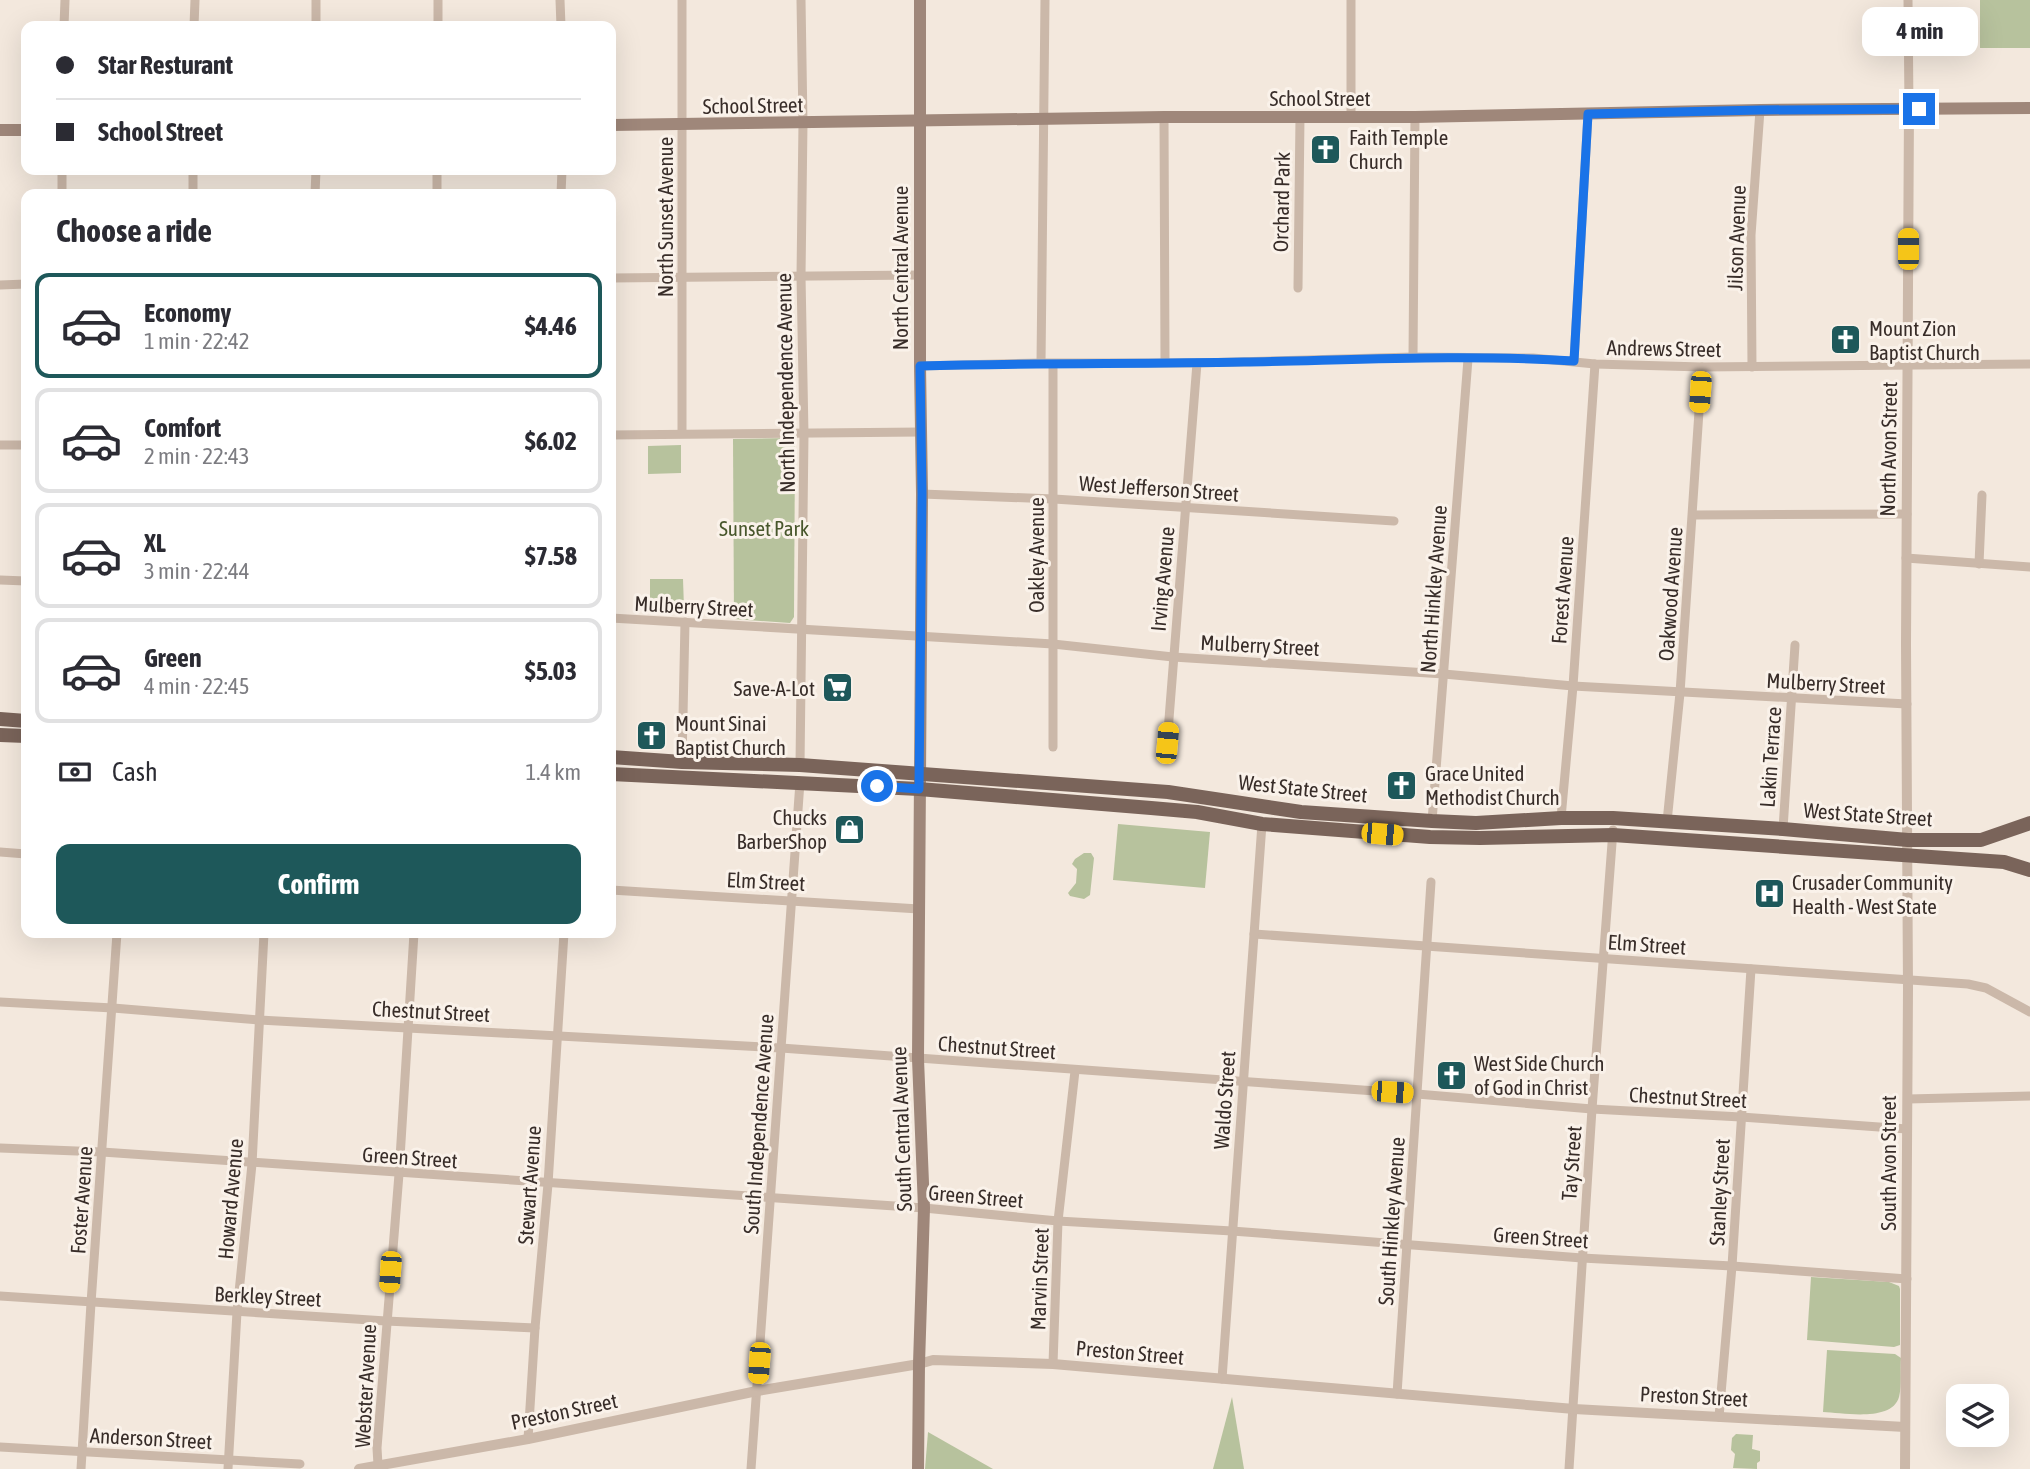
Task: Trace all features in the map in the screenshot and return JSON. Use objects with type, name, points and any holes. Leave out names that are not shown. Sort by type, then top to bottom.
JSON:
[{"type":"main road","name":"North Central Avenue","points":[[919,0],[922,494],[919,789]]},
{"type":"main road","name":"School Street","points":[[616,125],[2030,108]]},
{"type":"main road","points":[[0,130],[21,130]]},
{"type":"main road","points":[[0,719],[21,721]]},
{"type":"main road","points":[[0,735],[21,736]]},
{"type":"main road","name":"West State Street","points":[[616,757],[800,765],[1168,792],[1301,812],[1432,821],[1476,823],[1614,818],[1908,840],[1981,840],[2030,823]]},
{"type":"main road","name":"West State Street","points":[[616,774],[919,789],[1197,812],[1262,824],[1430,837],[1613,835],[2004,863],[2030,870]]},
{"type":"main road","name":"South Central Avenue","points":[[918,1469],[924,1208],[918,1059],[919,789]]},
{"type":"street","points":[[64,21],[65,0]]},
{"type":"street","points":[[194,21],[195,0]]},
{"type":"street","points":[[316,0],[316,21]]},
{"type":"street","points":[[438,0],[438,21]]},
{"type":"street","points":[[560,0],[561,21]]},
{"type":"street","name":"North Sunset Avenue","points":[[682,0],[682,433]]},
{"type":"street","name":"North Independence Avenue","points":[[800,765],[804,434],[801,0]]},
{"type":"street","points":[[1041,363],[1045,0]]},
{"type":"street","points":[[1351,0],[1351,117]]},
{"type":"street","name":"North Avon Street","points":[[1908,0],[1908,857]]},
{"type":"street","name":"Jilson Avenue","points":[[1752,367],[1751,235],[1760,110]]},
{"type":"street","points":[[1574,361],[1588,114]]},
{"type":"street","points":[[1164,117],[1165,362]]},
{"type":"street","name":"Orchard Park","points":[[1298,288],[1300,117]]},
{"type":"street","points":[[1413,357],[1415,117]]},
{"type":"street","points":[[616,278],[920,275]]},
{"type":"street","points":[[0,285],[21,284]]},
{"type":"street","name":"Andrews Street","points":[[920,366],[1413,357],[1533,358],[1595,364],[1702,367],[2030,364]]},
{"type":"street","name":"North Hinkley Avenue","points":[[1432,821],[1468,359]]},
{"type":"street","name":"Irving Avenue","points":[[1166,757],[1198,363]]},
{"type":"street","name":"Oakley Avenue","points":[[1053,364],[1053,747]]},
{"type":"street","name":"Forest Avenue","points":[[1561,818],[1573,686],[1595,364]]},
{"type":"street","name":"Oakwood Avenue","points":[[1667,822],[1680,692],[1702,367]]},
{"type":"street","points":[[616,435],[921,432]]},
{"type":"street","points":[[0,445],[21,444]]},
{"type":"street","name":"West Jefferson Street","points":[[922,494],[1054,499],[1394,521]]},
{"type":"street","points":[[1979,564],[1982,495]]},
{"type":"street","points":[[1693,515],[1907,514]]},
{"type":"street","points":[[1906,558],[2030,568]]},
{"type":"street","points":[[0,580],[21,581]]},
{"type":"street","name":"Mulberry Street","points":[[616,618],[1053,644],[1173,657],[1444,674],[1573,686],[1908,704]]},
{"type":"street","points":[[682,762],[685,622]]},
{"type":"street","name":"Lakin Terrace","points":[[1783,829],[1795,645]]},
{"type":"street","name":"South Independence Avenue","points":[[751,1469],[800,782]]},
{"type":"street","name":"Tay Street","points":[[1569,1469],[1614,818]]},
{"type":"street","name":"Waldo Street","points":[[1222,1379],[1262,824]]},
{"type":"street","points":[[0,852],[21,854]]},
{"type":"street","name":"South Avon Street","points":[[1905,1469],[1908,857]]},
{"type":"street","name":"South Hinkley Avenue","points":[[1397,1394],[1432,882]]},
{"type":"street","name":"Elm Street","points":[[616,890],[919,909]]},
{"type":"street","name":"Elm Street","points":[[1254,934],[1968,984],[1986,988],[2030,1012]]},
{"type":"street","name":"Foster Avenue","points":[[81,1469],[117,938]]},
{"type":"street","name":"Howard Avenue","points":[[228,1464],[237,1312],[252,1164],[264,938]]},
{"type":"street","name":"Webster Avenue","points":[[378,1465],[377,1448],[414,938]]},
{"type":"street","name":"Stewart Avenue","points":[[528,1439],[564,938]]},
{"type":"street","name":"Stanley Street","points":[[1718,1417],[1732,1266],[1751,969]]},
{"type":"street","name":"Chestnut Street","points":[[0,1002],[260,1020],[781,1048],[1592,1109],[1907,1129]]},
{"type":"street","name":"Marvin Street","points":[[1053,1364],[1058,1221],[1075,1070]]},
{"type":"street","points":[[1908,1099],[2030,1096]]},
{"type":"street","name":"Green Street","points":[[0,1148],[102,1152],[924,1208],[1058,1221],[1907,1279]]},
{"type":"street","name":"Berkley Street","points":[[0,1296],[535,1328]]},
{"type":"street","name":"Preston Street","points":[[359,1469],[528,1439],[757,1391],[933,1360],[1053,1364],[1574,1409],[1905,1427]]},
{"type":"street","name":"Anderson Street","points":[[0,1447],[228,1464],[299,1465]]},
{"type":"green space","points":[[1980,0],[2030,0],[2030,48],[1980,48]]},
{"type":"green space","name":"Sunset Park","points":[[790,438],[795,443],[794,617],[790,623],[734,619],[733,439]]},
{"type":"green space","points":[[681,445],[681,473],[648,474],[648,446]]},
{"type":"green space","points":[[650,579],[683,579],[684,608],[650,607]]},
{"type":"green space","points":[[1118,824],[1210,832],[1205,888],[1113,880]]},
{"type":"green space","points":[[1084,853],[1091,853],[1094,858],[1090,895],[1084,899],[1070,896],[1068,893],[1076,883],[1077,869],[1072,864]]},
{"type":"green space","points":[[1811,1277],[1889,1282],[1899,1286],[1900,1345],[1894,1347],[1807,1340]]},
{"type":"green space","points":[[1827,1350],[1895,1354],[1901,1358],[1900,1392],[1895,1405],[1877,1413],[1823,1412]]},
{"type":"green space","points":[[1232,1397],[1244,1469],[1213,1469]]},
{"type":"green space","points":[[928,1432],[993,1469],[925,1469]]},
{"type":"green space","points":[[1736,1434],[1753,1435],[1752,1449],[1760,1451],[1757,1469],[1733,1468],[1735,1454],[1731,1450],[1732,1438]]},
{"type":"place","name":"Faith Temple Church","points":[[1326,149]]},
{"type":"place","name":"Mount Zion Baptist Church","points":[[1846,340]]},
{"type":"place","name":"Save-A-Lot","points":[[838,688]]},
{"type":"place","name":"Mount Sinai Baptist Church","points":[[652,735]]},
{"type":"place","name":"Grace United Methodist Church","points":[[1402,785]]},
{"type":"place","name":"Chucks BarberShop","points":[[850,829]]},
{"type":"place","name":"Crusader Community Health - West State","points":[[1769,894]]},
{"type":"place","name":"West Side Church of God in Christ","points":[[1451,1075]]},
{"type":"route","points":[[877,786],[919,789],[922,494],[920,366],[1413,357],[1574,361],[1588,114],[1919,109]]}]
